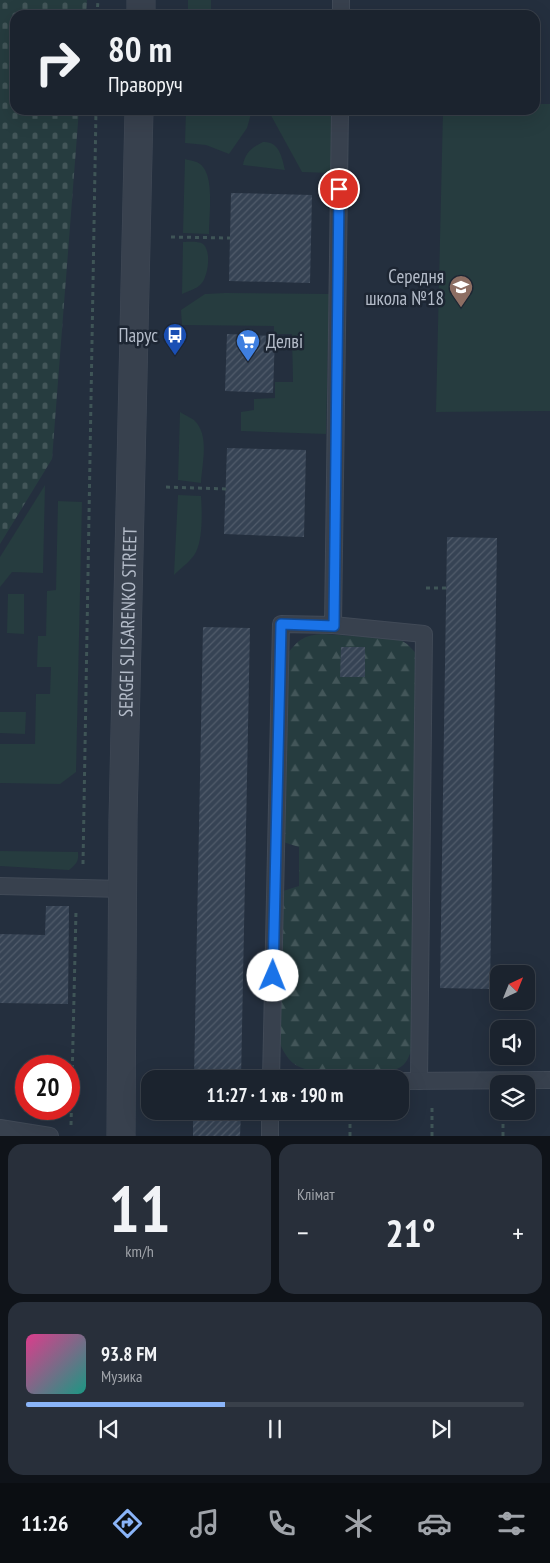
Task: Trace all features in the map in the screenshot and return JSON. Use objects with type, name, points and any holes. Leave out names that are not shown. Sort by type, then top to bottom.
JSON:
[{"type":"street","name":"SERGEI SLISARENKO STREET","points":[[121,1136],[122,889],[139,115]]},
{"type":"lane","points":[[334,626],[340,115]]},
{"type":"lane","points":[[271,1070],[281,624],[334,626],[424,634],[425,1081]]},
{"type":"lane","points":[[0,886],[122,889]]},
{"type":"lane","points":[[409,1081],[550,1080]]},
{"type":"lane","points":[[270,1120],[270,1136]]},
{"type":"lane","points":[[0,1128],[50,1136]]},
{"type":"path","points":[[72,1126],[80,887],[96,115]]},
{"type":"path","points":[[171,237],[230,238]]},
{"type":"path","points":[[166,488],[226,489]]},
{"type":"path","points":[[426,588],[446,588]]},
{"type":"path","points":[[425,1081],[432,1136]]},
{"type":"path","points":[[350,1120],[350,1136]]},
{"type":"path","points":[[503,1120],[503,1136]]},
{"type":"green space","points":[[0,0],[87,0],[86,10],[10,10],[10,115],[79,115],[52,459],[0,544]]},
{"type":"green space","points":[[188,0],[211,0],[211,10],[188,10]]},
{"type":"green space","points":[[540,104],[550,104],[550,411],[436,412],[443,115],[540,115]]},
{"type":"green space","points":[[186,115],[251,115],[247,128],[229,154],[206,145],[185,143]]},
{"type":"green space","points":[[271,115],[333,115],[332,173],[302,172]]},
{"type":"green space","points":[[263,142],[268,142],[276,147],[281,155],[285,170],[243,165],[245,157],[250,151]]},
{"type":"green space","points":[[185,159],[203,167],[209,181],[209,234],[183,233]]},
{"type":"green space","points":[[183,242],[203,244],[206,248],[208,265],[203,282],[196,288],[182,294]]},
{"type":"green space","points":[[205,294],[329,294],[326,434],[241,431],[241,412],[254,410],[254,399],[275,398],[275,382],[293,382],[292,334],[274,334],[274,326],[182,325],[181,310]]},
{"type":"green space","points":[[180,412],[194,420],[202,433],[204,450],[201,483],[178,480]]},
{"type":"green space","points":[[45,485],[43,573],[12,572],[0,587],[0,557]]},
{"type":"green space","points":[[178,495],[201,496],[202,524],[196,552],[174,575]]},
{"type":"green space","points":[[58,501],[82,502],[76,772],[60,784],[0,783],[0,744],[35,744],[36,694],[50,694],[51,667],[37,667],[38,636],[46,636],[47,591],[56,590]]},
{"type":"green space","points":[[8,594],[24,594],[24,634],[7,633]]},
{"type":"green space","points":[[323,634],[399,639],[416,653],[412,1048],[404,1064],[392,1070],[310,1070],[292,1062],[280,1044],[283,891],[299,886],[299,847],[283,842],[288,653],[296,644],[311,635]]},
{"type":"green space","points":[[0,712],[26,712],[25,734],[0,733]]},
{"type":"green space","points":[[0,851],[78,852],[78,858],[69,870],[0,866]]},
{"type":"building","points":[[231,193],[312,195],[310,283],[229,281]]},
{"type":"building","name":"Делві","points":[[227,334],[275,336],[273,393],[225,391]]},
{"type":"building","points":[[227,448],[306,450],[304,537],[224,534]]},
{"type":"building","points":[[447,537],[497,538],[490,989],[440,988]]},
{"type":"building","points":[[203,627],[250,628],[241,1070],[194,1070]]},
{"type":"building","points":[[341,647],[365,647],[365,677],[340,677]]},
{"type":"building","points":[[46,906],[69,906],[68,1004],[0,1003],[0,934],[45,935]]},
{"type":"building","points":[[193,1120],[241,1120],[240,1136],[193,1136]]},
{"type":"place","name":"Середня школа №18","points":[[461,308]]},
{"type":"place","name":"Парус","points":[[175,356]]},
{"type":"place","name":"Делві","points":[[248,362]]},
{"type":"route","points":[[273,976],[281,624],[334,626],[339,189]]}]
